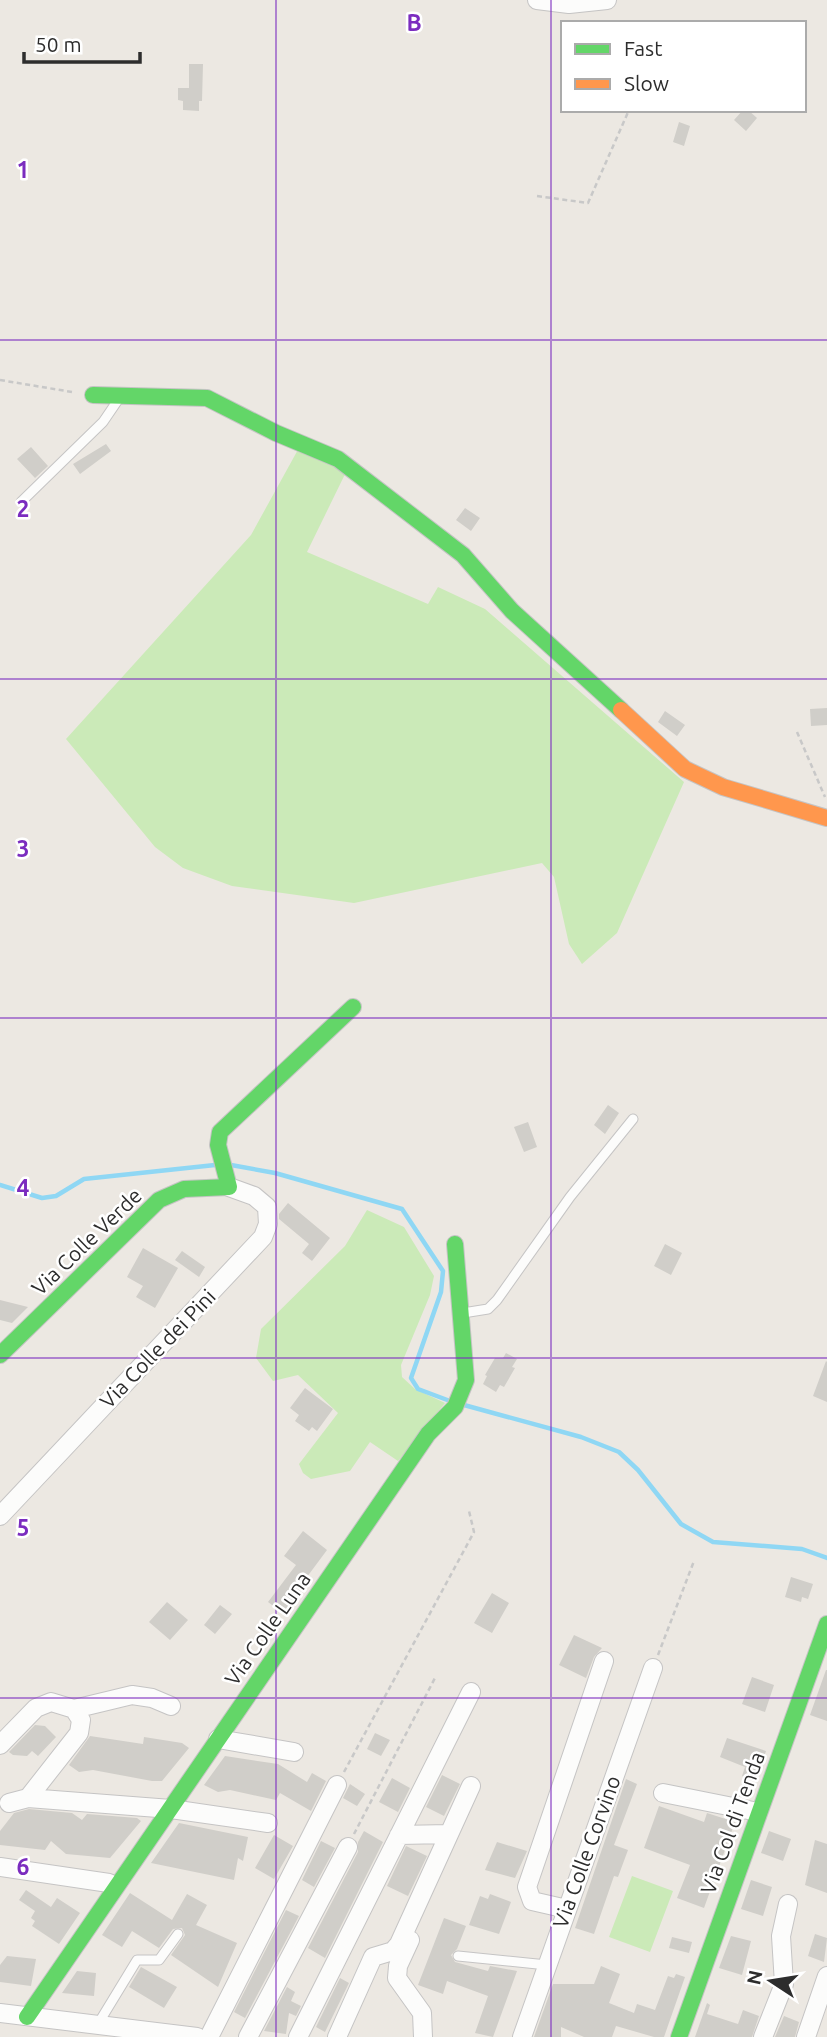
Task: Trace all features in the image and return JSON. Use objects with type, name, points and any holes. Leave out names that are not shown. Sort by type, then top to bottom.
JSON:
[{"type":"street","points":[[537,0],[607,0]]},
{"type":"street","points":[[93,395],[208,398],[276,433],[338,459],[463,555],[512,611],[685,769],[723,787],[827,818]]},
{"type":"street","points":[[226,1172],[217,1142],[222,1129],[353,1007]]},
{"type":"street","name":"Via Colle Verde","points":[[0,1355],[159,1200],[226,1172]]},
{"type":"street","name":"Via Colle dei Pini","points":[[3,1507],[263,1237],[268,1224],[267,1207],[226,1172]]},
{"type":"street","name":"Via Colle Luna","points":[[27,2017],[428,1434],[457,1405],[466,1371],[455,1244]]},
{"type":"street","name":"Via Col di Tenda","points":[[679,2037],[827,1624]]},
{"type":"street","points":[[567,1909],[532,1901],[527,1887],[604,1661]]},
{"type":"street","name":"Via Colle Corvino","points":[[522,2037],[653,1668]]},
{"type":"street","points":[[298,2037],[471,1692]]},
{"type":"street","points":[[74,1709],[112,1697],[132,1695],[152,1698],[171,1706]]},
{"type":"street","points":[[0,1745],[40,1706],[57,1702],[74,1709],[81,1720],[79,1733],[28,1798]]},
{"type":"street","points":[[218,1739],[294,1752]]},
{"type":"street","points":[[209,2037],[337,1785]]},
{"type":"street","points":[[337,2037],[373,1957],[393,1951],[399,1944],[471,1786]]},
{"type":"street","points":[[663,1793],[758,1812]]},
{"type":"street","points":[[3,1804],[28,1798],[170,1809],[268,1823]]},
{"type":"street","points":[[399,1835],[449,1834]]},
{"type":"street","points":[[248,2037],[348,1847]]},
{"type":"street","points":[[0,1867],[109,1883]]},
{"type":"street","points":[[423,2037],[422,2014],[399,1984],[397,1973],[427,1901],[441,1886]]},
{"type":"street","points":[[763,2037],[784,1984],[781,1936],[788,1904]]},
{"type":"street","points":[[806,2037],[827,1976]]},
{"type":"street","points":[[0,2013],[197,2037]]},
{"type":"lane","points":[[21,502],[103,422],[119,395]]},
{"type":"lane","points":[[459,1313],[488,1309],[497,1300],[570,1196],[633,1119]]},
{"type":"lane","points":[[98,2024],[138,1960],[159,1960],[177,1934]]},
{"type":"lane","points":[[458,1956],[547,1965]]},
{"type":"path","points":[[537,197],[588,204],[628,112]]},
{"type":"path","points":[[0,380],[93,395]]},
{"type":"path","points":[[797,732],[818,776],[827,805]]},
{"type":"path","points":[[337,1785],[474,1532],[469,1511]]},
{"type":"path","points":[[653,1668],[694,1562]]},
{"type":"path","points":[[348,1847],[436,1676]]},
{"type":"green space","points":[[300,446],[348,468],[307,552],[428,604],[438,587],[485,609],[684,782],[617,933],[582,964],[569,944],[554,877],[542,863],[354,903],[232,886],[183,868],[155,847],[66,739],[251,535]]},
{"type":"green space","points":[[367,1210],[404,1227],[434,1276],[430,1295],[401,1365],[402,1377],[415,1389],[445,1403],[398,1461],[370,1442],[350,1471],[311,1479],[303,1473],[299,1464],[338,1413],[298,1375],[273,1381],[256,1358],[261,1329],[345,1246]]},
{"type":"green space","points":[[632,1876],[673,1891],[650,1952],[609,1937]]},
{"type":"building","points":[[189,64],[203,64],[202,101],[199,101],[199,111],[183,110],[183,101],[178,100],[178,88],[189,88]]},
{"type":"building","points":[[741,112],[750,112],[757,118],[746,131],[734,120]]},
{"type":"building","points":[[679,122],[690,126],[684,146],[673,142]]},
{"type":"building","points":[[106,444],[111,451],[80,474],[73,464]]},
{"type":"building","points":[[31,447],[48,466],[35,478],[17,459]]},
{"type":"building","points":[[465,508],[480,518],[471,531],[456,520]]},
{"type":"building","points":[[827,708],[827,725],[811,726],[810,709]]},
{"type":"building","points":[[665,711],[685,725],[677,736],[658,722]]},
{"type":"building","points":[[608,1105],[619,1113],[605,1134],[594,1125]]},
{"type":"building","points":[[528,1122],[537,1147],[524,1152],[514,1127]]},
{"type":"building","points":[[288,1203],[330,1238],[312,1261],[302,1253],[309,1244],[279,1219],[279,1214]]},
{"type":"building","points":[[665,1244],[682,1253],[671,1275],[654,1266]]},
{"type":"building","points":[[143,1248],[178,1268],[155,1308],[136,1297],[143,1286],[127,1277]]},
{"type":"building","points":[[182,1251],[205,1267],[199,1277],[175,1260]]},
{"type":"building","points":[[0,1300],[28,1307],[12,1323],[0,1320]]},
{"type":"building","points":[[506,1353],[517,1359],[512,1367],[515,1368],[504,1387],[500,1385],[496,1392],[483,1384],[487,1376],[485,1375],[495,1358],[503,1358]]},
{"type":"building","points":[[827,1362],[827,1402],[813,1396]]},
{"type":"building","points":[[305,1388],[333,1409],[317,1431],[312,1427],[309,1431],[295,1421],[299,1415],[290,1408]]},
{"type":"building","points":[[303,1531],[327,1550],[284,1614],[268,1602],[296,1565],[284,1556]]},
{"type":"building","points":[[791,1577],[813,1584],[808,1599],[802,1597],[801,1602],[785,1597]]},
{"type":"building","points":[[492,1593],[509,1603],[492,1633],[474,1623]]},
{"type":"building","points":[[167,1602],[188,1620],[170,1640],[149,1622]]},
{"type":"building","points":[[220,1605],[232,1614],[215,1634],[204,1625]]},
{"type":"building","points":[[574,1635],[602,1648],[594,1657],[586,1678],[559,1665]]},
{"type":"building","points":[[827,1670],[827,1721],[810,1715]]},
{"type":"building","points":[[752,1677],[774,1685],[765,1712],[742,1704]]},
{"type":"building","points":[[35,1725],[45,1726],[56,1737],[38,1756],[32,1751],[27,1756],[9,1752]]},
{"type":"building","points":[[375,1733],[390,1740],[381,1756],[367,1749]]},
{"type":"building","points":[[90,1736],[143,1744],[144,1737],[182,1743],[189,1748],[162,1781],[93,1770],[79,1772],[69,1765]]},
{"type":"building","points":[[727,1738],[766,1751],[755,1781],[742,1776],[745,1767],[720,1757]]},
{"type":"building","points":[[225,1756],[278,1764],[307,1782],[312,1773],[326,1781],[311,1811],[280,1793],[276,1800],[230,1790],[218,1792],[204,1785]]},
{"type":"building","points":[[442,1775],[460,1784],[444,1816],[426,1807]]},
{"type":"building","points":[[392,1778],[410,1788],[398,1812],[379,1802]]},
{"type":"building","points":[[626,1779],[637,1784],[614,1845],[628,1850],[618,1877],[614,1876],[594,1934],[575,1928]]},
{"type":"building","points":[[350,1784],[365,1794],[357,1806],[343,1798]]},
{"type":"building","points":[[659,1806],[704,1822],[707,1813],[735,1822],[704,1908],[677,1898],[690,1865],[644,1848]]},
{"type":"building","points":[[29,1809],[72,1813],[82,1820],[87,1814],[137,1818],[141,1821],[110,1858],[66,1854],[51,1841],[45,1850],[0,1845],[0,1831],[14,1813]]},
{"type":"building","points":[[179,1823],[248,1837],[243,1861],[238,1858],[234,1880],[151,1863]]},
{"type":"building","points":[[364,1831],[383,1842],[325,1958],[308,1948],[358,1852],[358,1842]]},
{"type":"building","points":[[769,1831],[791,1839],[783,1861],[761,1853]]},
{"type":"building","points":[[274,1835],[293,1846],[274,1879],[255,1868]]},
{"type":"building","points":[[815,1840],[827,1844],[827,1893],[805,1885]]},
{"type":"building","points":[[321,1841],[335,1848],[314,1887],[302,1880]]},
{"type":"building","points":[[497,1842],[527,1851],[515,1878],[485,1870]]},
{"type":"building","points":[[406,1846],[427,1856],[408,1896],[387,1886]]},
{"type":"building","points":[[751,1880],[772,1887],[763,1916],[741,1909]]},
{"type":"building","points":[[26,1890],[51,1907],[57,1898],[80,1913],[59,1944],[32,1926],[35,1921],[31,1918],[35,1911],[19,1900]]},
{"type":"building","points":[[130,1893],[172,1920],[187,1894],[207,1905],[196,1925],[237,1943],[218,1987],[171,1955],[185,1935],[182,1928],[173,1929],[159,1948],[132,1931],[122,1947],[102,1935]]},
{"type":"building","points":[[490,1894],[511,1902],[499,1934],[469,1925],[480,1896],[488,1899]]},
{"type":"building","points":[[286,1910],[299,1916],[245,2018],[234,2012]]},
{"type":"building","points":[[444,1918],[466,1926],[457,1949],[451,1955],[455,1962],[488,1971],[490,1966],[517,1971],[493,2037],[475,2033],[488,1996],[447,1981],[443,1994],[418,1985]]},
{"type":"building","points":[[815,1934],[827,1938],[824,1962],[808,1956]]},
{"type":"building","points":[[731,1936],[751,1941],[742,1975],[719,1968]]},
{"type":"building","points":[[672,1937],[692,1942],[689,1953],[669,1948]]},
{"type":"building","points":[[7,1956],[36,1959],[31,1986],[0,1982],[0,1965]]},
{"type":"building","points":[[601,1966],[620,1974],[609,2003],[634,2013],[637,2004],[655,2010],[668,1976],[674,1978],[676,1974],[685,1977],[664,2037],[654,2037],[616,2026],[612,2037],[584,2037],[561,2027],[561,2037],[534,2037],[553,1984],[594,1984]]},
{"type":"building","points":[[141,1967],[177,1987],[164,2008],[129,1987]]},
{"type":"building","points":[[77,1971],[96,1973],[94,1996],[62,1993]]},
{"type":"building","points":[[340,1978],[349,1983],[325,2032],[316,2027]]},
{"type":"building","points":[[287,1987],[295,1992],[291,2001],[301,2006],[296,2016],[289,2013],[286,2034],[264,2031]]},
{"type":"building","points":[[707,2003],[710,2005],[707,2014],[738,2024],[743,2010],[759,2016],[752,2037],[695,2037]]},
{"type":"building","points":[[784,2016],[799,2022],[795,2037],[775,2037]]},
{"type":"waterway","points":[[0,1185],[42,1198],[56,1196],[84,1179],[215,1165]]},
{"type":"waterway","points":[[231,1165],[275,1173],[402,1209],[443,1271],[441,1292],[411,1378],[418,1389],[450,1401]]},
{"type":"waterway","points":[[464,1405],[581,1437],[619,1452],[638,1470],[681,1524],[713,1542],[802,1549],[827,1558]]},
{"type":"traffic: fast","points":[[93,395],[207,398],[276,433],[338,459],[463,555],[512,611],[621,710]]},
{"type":"traffic: fast","points":[[0,1355],[159,1200],[184,1189],[229,1187],[218,1145],[220,1132],[353,1007]]},
{"type":"traffic: fast","points":[[27,2017],[428,1434],[455,1407],[466,1380],[455,1244]]},
{"type":"traffic: fast","points":[[679,2037],[827,1624]]},
{"type":"traffic: slow","points":[[621,710],[685,769],[723,787],[827,818]]}]
